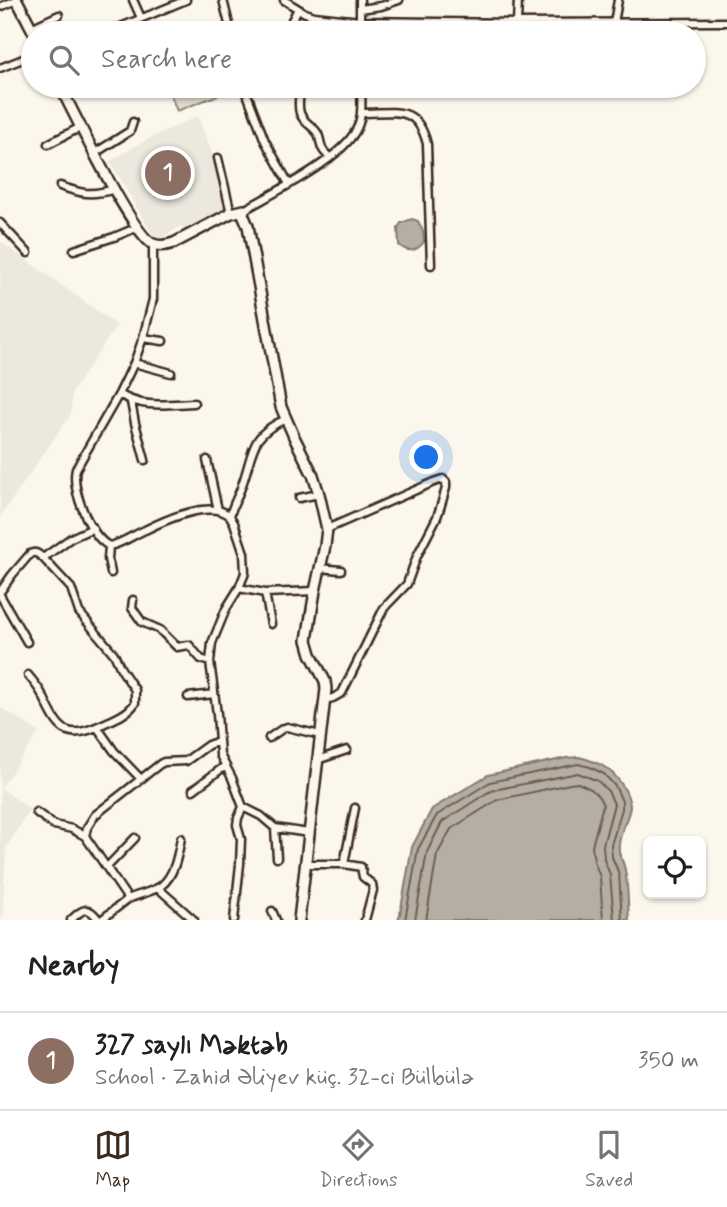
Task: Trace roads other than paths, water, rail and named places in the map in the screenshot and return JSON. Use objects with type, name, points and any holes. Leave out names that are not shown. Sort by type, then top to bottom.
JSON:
[{"type":"street","points":[[0,7],[16,0],[27,21]]},
{"type":"street","points":[[133,0],[141,18]]},
{"type":"street","points":[[134,21],[186,0]]},
{"type":"street","points":[[223,0],[228,21]]},
{"type":"street","points":[[284,0],[314,16],[360,21],[360,0]]},
{"type":"street","points":[[360,9],[399,0]]},
{"type":"street","points":[[517,0],[517,21]]},
{"type":"street","points":[[614,21],[618,0]]},
{"type":"street","points":[[292,21],[298,9]]},
{"type":"street","points":[[49,21],[59,15]]},
{"type":"street","points":[[706,22],[727,22]]},
{"type":"street","points":[[0,68],[21,60]]},
{"type":"street","points":[[66,98],[94,153],[144,236],[153,244],[165,245],[174,243],[231,213],[244,210],[330,158],[357,129],[361,98]]},
{"type":"street","points":[[249,98],[265,141],[289,184]]},
{"type":"street","points":[[299,98],[301,115],[306,124],[318,134],[321,149],[330,158]]},
{"type":"street","points":[[361,113],[405,113],[412,117],[425,134],[428,144],[431,265]]},
{"type":"street","points":[[94,153],[130,131],[132,122]]},
{"type":"street","points":[[48,144],[81,127]]},
{"type":"street","points":[[218,158],[231,213]]},
{"type":"street","points":[[60,186],[92,195],[115,190]]},
{"type":"street","points":[[244,210],[278,395],[285,419],[313,475],[327,530],[307,640],[326,689],[299,920]]},
{"type":"street","points":[[0,223],[27,253]]},
{"type":"street","points":[[74,250],[138,227]]},
{"type":"street","points":[[153,244],[153,299],[143,338],[119,394],[80,461],[75,476],[76,491],[93,528],[109,546],[193,511],[218,510],[230,516],[238,533],[245,573],[217,627],[212,643],[210,662],[220,755],[243,807],[261,816],[275,828],[309,833]]},
{"type":"street","points":[[143,338],[163,341]]},
{"type":"street","points":[[134,363],[171,373]]},
{"type":"street","points":[[119,394],[131,402],[194,403]]},
{"type":"street","points":[[131,402],[145,460]]},
{"type":"street","points":[[230,516],[255,442],[265,430],[285,419]]},
{"type":"street","points":[[207,460],[218,510]]},
{"type":"street","points":[[324,700],[342,693],[384,608],[407,584],[417,556],[437,517],[446,482],[443,479],[434,482],[327,530]]},
{"type":"street","points":[[299,498],[319,494]]},
{"type":"street","points":[[43,558],[71,538],[93,528]]},
{"type":"street","points":[[109,546],[111,573]]},
{"type":"street","points":[[27,642],[0,594],[12,575],[34,552],[71,588],[79,612],[114,654],[135,690],[135,704],[97,727],[78,733],[69,731],[61,728],[28,675]]},
{"type":"street","points":[[319,568],[341,570]]},
{"type":"street","points":[[239,588],[265,593],[314,591]]},
{"type":"street","points":[[265,593],[271,624]]},
{"type":"street","points":[[133,600],[132,608],[142,622],[160,630],[177,647],[189,645],[201,659],[210,662]]},
{"type":"street","points":[[188,697],[214,694]]},
{"type":"street","points":[[97,727],[114,751],[141,779]]},
{"type":"street","points":[[269,738],[287,727],[320,735]]},
{"type":"street","points":[[85,836],[95,815],[164,762],[186,761],[208,745],[219,741]]},
{"type":"street","points":[[317,760],[346,750]]},
{"type":"street","points":[[193,790],[225,766]]},
{"type":"street","points":[[234,920],[241,839],[237,825],[243,807]]},
{"type":"street","points":[[344,864],[355,808]]},
{"type":"street","points":[[36,812],[54,825],[72,829],[85,836],[128,899]]},
{"type":"street","points":[[275,828],[277,858]]},
{"type":"street","points":[[107,867],[135,838]]},
{"type":"street","points":[[71,920],[80,911],[87,909],[92,910],[100,920],[128,899],[158,888],[172,871],[178,857],[181,838]]},
{"type":"street","points":[[307,864],[361,867],[365,879],[373,887],[365,920]]},
{"type":"street","points":[[158,888],[194,920]]},
{"type":"street","points":[[272,911],[276,920]]},
{"type":"water","points":[[412,219],[418,221],[424,242],[418,248],[409,250],[399,245],[398,228],[401,223]]},
{"type":"water","points":[[579,757],[612,773],[629,799],[630,807],[619,848],[626,876],[629,920],[398,920],[412,847],[432,809],[488,775]]},
{"type":"place","name":"327 saylı Məktəb","points":[[168,173]]}]
